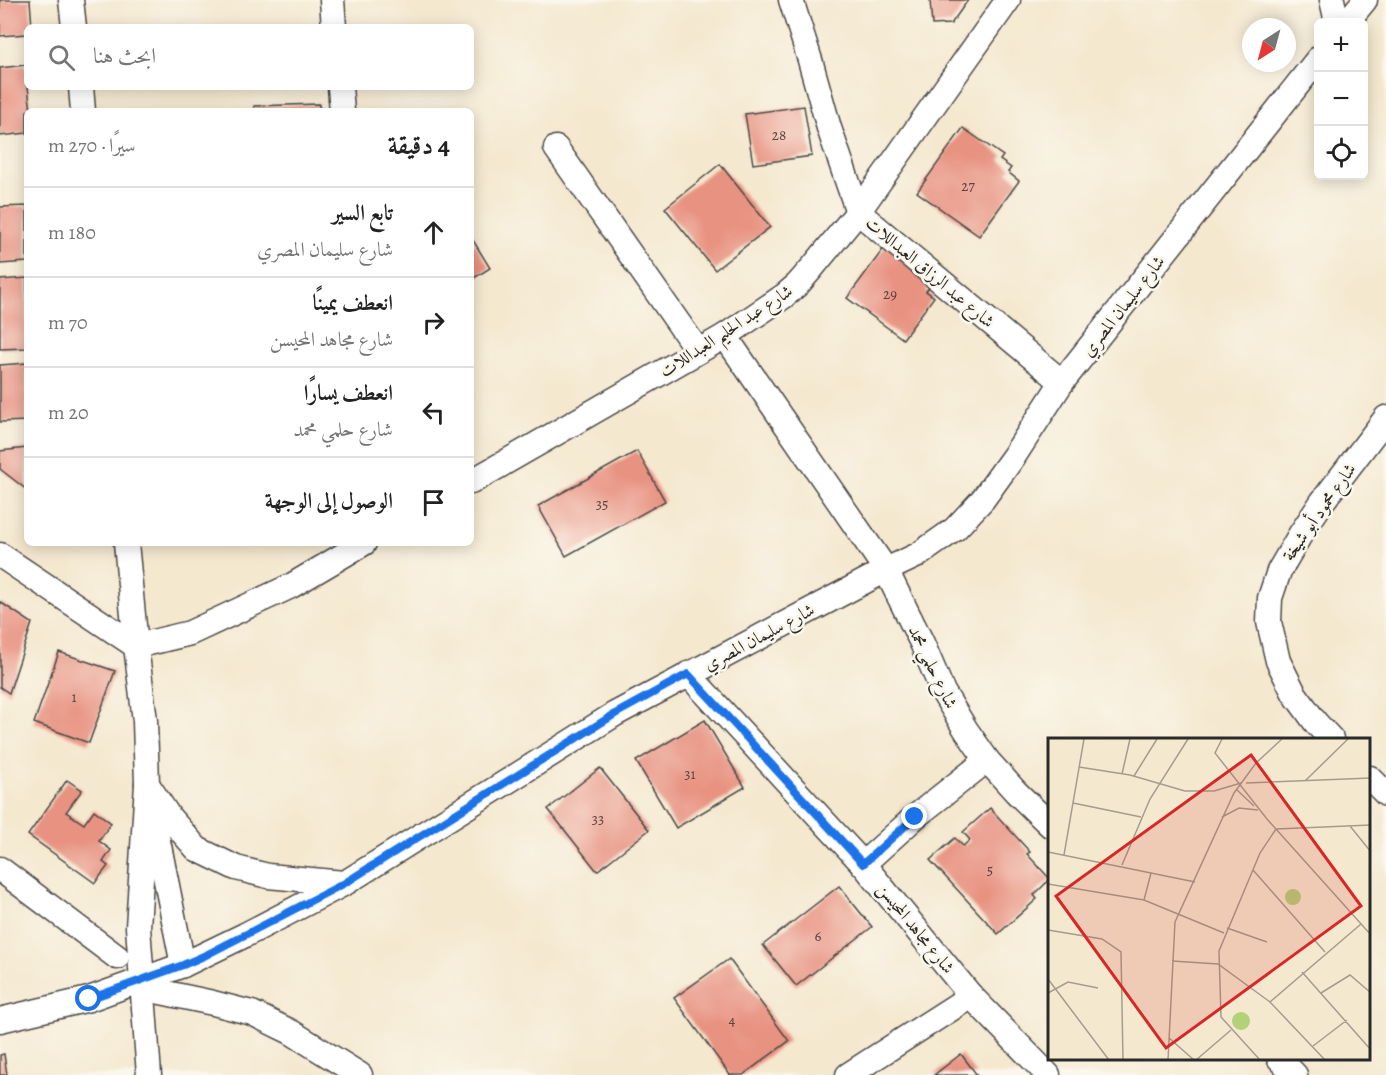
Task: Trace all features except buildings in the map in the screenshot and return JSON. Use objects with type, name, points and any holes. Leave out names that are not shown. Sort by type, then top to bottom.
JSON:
[{"type":"street","points":[[71,0],[74,24]]},
{"type":"street","points":[[332,0],[334,24]]},
{"type":"street","name":"شارع عبد الرزاق العبداللات","points":[[791,0],[829,128],[858,212],[1062,381]]},
{"type":"street","name":"شارع عبد الحليم العبداللات","points":[[474,480],[725,336],[798,284],[858,212],[1008,0]]},
{"type":"street","points":[[1332,0],[1336,18]]},
{"type":"street","points":[[1350,18],[1365,0]]},
{"type":"street","name":"شارع سليمان المصري","points":[[0,1020],[89,999],[183,965],[245,935],[345,883],[615,714],[918,555],[955,529],[983,499],[1014,456],[1062,381],[1314,64]]},
{"type":"street","points":[[81,90],[83,108]]},
{"type":"street","points":[[340,90],[342,108]]},
{"type":"street","points":[[556,148],[698,351]]},
{"type":"street","name":"شارع حلمي محمد","points":[[725,336],[886,570],[944,692],[966,730],[987,760],[1048,823]]},
{"type":"street","name":"شارع محمود أبو شيخة","points":[[1330,738],[1294,693],[1278,661],[1269,622],[1270,598],[1279,571],[1300,535],[1322,502],[1386,418]]},
{"type":"street","points":[[126,546],[145,721],[147,784],[138,927],[150,1075]]},
{"type":"street","points":[[0,555],[136,646],[190,633],[291,586],[359,546]]},
{"type":"street","name":"شارع مجاهد المحيسن","points":[[688,674],[863,864],[971,996],[1048,1075]]},
{"type":"street","points":[[863,864],[915,817],[987,760]]},
{"type":"street","points":[[1371,779],[1386,794]]},
{"type":"street","points":[[147,784],[169,817],[196,849],[236,868],[268,876],[345,883]]},
{"type":"street","points":[[147,784],[183,965]]},
{"type":"street","points":[[0,869],[117,957]]},
{"type":"street","points":[[89,999],[138,927]]},
{"type":"street","points":[[142,979],[161,992],[213,1002],[252,1013],[291,1032],[360,1075]]},
{"type":"street","points":[[848,1075],[971,996]]},
{"type":"street","points":[[1280,1060],[1295,1075]]},
{"type":"route","points":[[89,999],[206,955],[345,883],[615,714],[688,674],[863,864],[915,817]]}]
